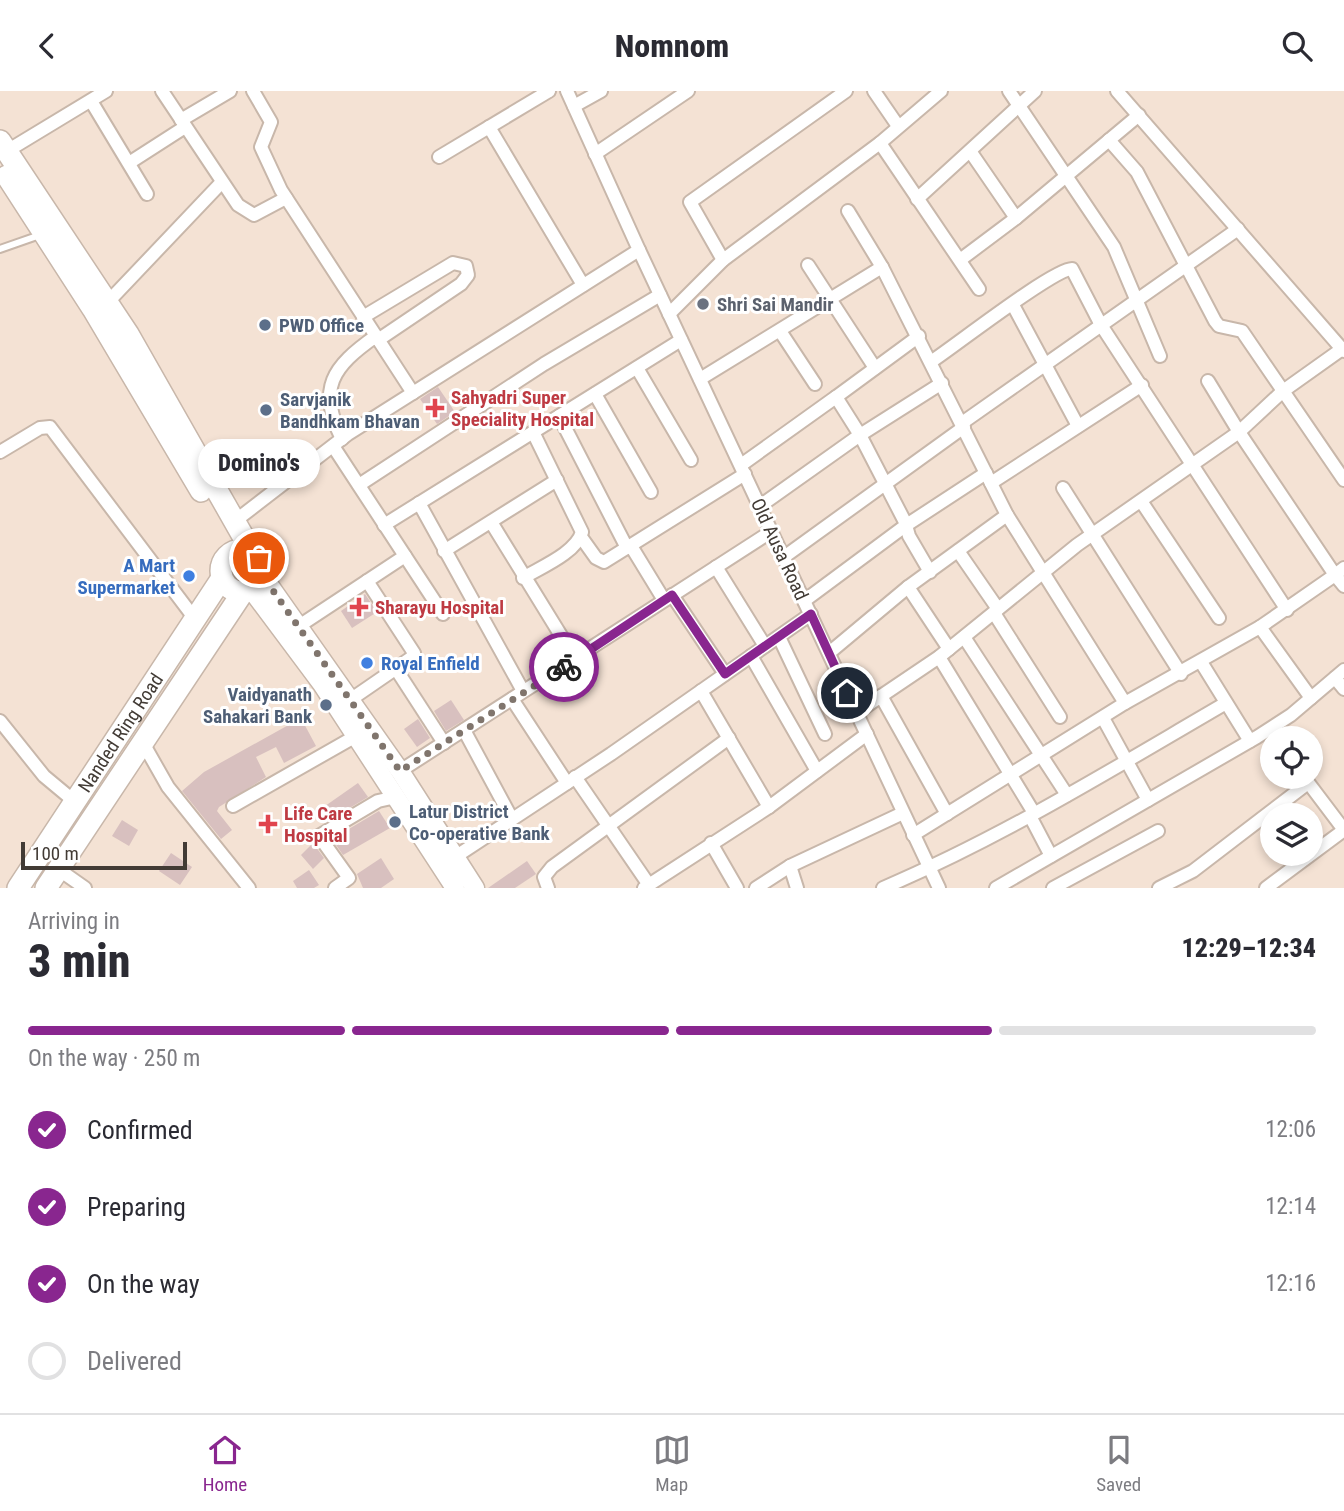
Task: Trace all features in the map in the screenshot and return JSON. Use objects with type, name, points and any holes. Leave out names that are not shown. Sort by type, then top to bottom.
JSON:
[{"type":"highway","points":[[2,153],[42,234],[93,309],[244,551],[259,558],[252,585],[46,888]]},
{"type":"highway","points":[[2,153],[107,303],[235,521],[244,551]]},
{"type":"highway","points":[[244,551],[223,561],[222,578],[227,585],[252,585]]},
{"type":"highway","name":"Nanded Ring Road","points":[[18,888],[222,578]]},
{"type":"main road","points":[[252,585],[299,626],[400,771],[475,888]]},
{"type":"main road","points":[[252,585],[322,684],[455,888]]},
{"type":"street","points":[[2,153],[106,91]]},
{"type":"street","points":[[162,91],[238,205],[254,215],[286,198]]},
{"type":"street","points":[[129,163],[230,91]]},
{"type":"street","points":[[253,91],[271,122],[261,147],[286,198],[412,393]]},
{"type":"street","points":[[439,157],[549,91]]},
{"type":"street","name":"Old Ausa Road","points":[[567,91],[594,154],[939,888]]},
{"type":"street","points":[[574,106],[601,91]]},
{"type":"street","points":[[594,154],[688,91]]},
{"type":"street","points":[[723,260],[690,202],[846,91]]},
{"type":"street","points":[[874,91],[898,126]]},
{"type":"street","points":[[669,314],[723,260],[880,143],[941,91]]},
{"type":"street","points":[[1009,91],[1114,247],[1160,356]]},
{"type":"street","points":[[918,199],[1035,91]]},
{"type":"street","points":[[856,713],[944,653],[1092,534],[1239,432],[1283,391],[1343,350],[1117,91]]},
{"type":"street","points":[[90,101],[148,194]]},
{"type":"street","points":[[960,260],[1016,218],[1139,115]]},
{"type":"street","points":[[489,127],[583,285]]},
{"type":"street","points":[[1109,140],[1137,172],[1161,213],[1185,266],[1215,321],[1219,326],[1242,331],[1344,480]]},
{"type":"street","points":[[880,143],[979,289]]},
{"type":"street","points":[[970,151],[1016,218]]},
{"type":"street","points":[[107,303],[222,182]]},
{"type":"street","points":[[848,211],[919,336],[1007,515],[1125,703]]},
{"type":"street","points":[[784,557],[1045,364],[1238,229]]},
{"type":"street","points":[[235,521],[338,442],[639,250]]},
{"type":"street","points":[[363,317],[453,263],[459,261],[466,266],[468,275],[461,284],[352,353],[329,386],[331,416],[338,442],[359,485],[443,614]]},
{"type":"street","points":[[808,265],[875,368]]},
{"type":"street","points":[[700,379],[831,301],[882,267]]},
{"type":"street","points":[[932,361],[1065,270],[1072,269],[1101,325],[1287,610]]},
{"type":"street","points":[[359,485],[544,364],[660,295]]},
{"type":"street","points":[[1013,305],[1078,426]]},
{"type":"street","points":[[780,331],[815,384]]},
{"type":"street","points":[[533,432],[580,525],[581,537],[600,561],[629,547],[743,469],[919,336]]},
{"type":"street","points":[[384,525],[681,340]]},
{"type":"street","points":[[636,367],[691,460]]},
{"type":"street","points":[[1208,381],[1239,432],[1340,571],[1344,586]]},
{"type":"street","points":[[760,506],[860,435],[942,383]]},
{"type":"street","points":[[804,601],[905,526],[1078,426],[1142,385]]},
{"type":"street","points":[[595,394],[651,492]]},
{"type":"street","points":[[836,397],[860,435],[930,572]]},
{"type":"street","points":[[559,416],[629,547],[725,674]]},
{"type":"street","points":[[0,452],[40,428],[50,427],[195,618]]},
{"type":"street","points":[[443,551],[557,480]]},
{"type":"street","points":[[1063,488],[1181,674]]},
{"type":"street","points":[[1141,501],[1219,618]]},
{"type":"street","points":[[419,503],[518,695],[571,780],[608,827],[647,886],[768,807],[867,734]]},
{"type":"street","points":[[829,653],[908,587],[1007,515]]},
{"type":"street","points":[[491,522],[523,578],[576,660]]},
{"type":"street","points":[[400,771],[576,660],[772,531]]},
{"type":"street","points":[[523,578],[567,551],[581,537]]},
{"type":"street","points":[[958,551],[1060,717]]},
{"type":"street","points":[[299,626],[405,556]]},
{"type":"street","points":[[716,567],[765,646]]},
{"type":"street","points":[[913,835],[1125,703],[1181,674],[1260,627],[1340,571]]},
{"type":"street","points":[[350,700],[411,659],[413,649],[367,580]]},
{"type":"street","points":[[908,587],[1032,814],[1051,856]]},
{"type":"street","points":[[455,857],[811,614]]},
{"type":"street","points":[[1260,627],[1311,698]]},
{"type":"street","points":[[779,636],[825,734]]},
{"type":"street","points":[[964,637],[1067,795]]},
{"type":"street","points":[[751,656],[817,771]]},
{"type":"street","points":[[1201,662],[1250,741]]},
{"type":"street","points":[[396,669],[444,743]]},
{"type":"street","points":[[1280,726],[1339,674],[1344,689]]},
{"type":"street","points":[[701,691],[768,807]]},
{"type":"street","points":[[881,697],[947,814]]},
{"type":"street","points":[[883,888],[929,869],[1032,814],[1226,703]]},
{"type":"street","points":[[1102,718],[1148,800]]},
{"type":"street","points":[[0,721],[44,776],[74,801]]},
{"type":"street","points":[[464,730],[512,819]]},
{"type":"street","points":[[233,806],[356,736]]},
{"type":"street","points":[[548,888],[544,877],[547,872],[729,738]]},
{"type":"street","points":[[996,888],[1250,741],[1260,738]]},
{"type":"street","points":[[143,743],[168,787],[249,888]]},
{"type":"street","points":[[1159,888],[1193,871],[1295,789]]},
{"type":"street","points":[[1266,888],[1344,830],[1313,789]]},
{"type":"street","points":[[335,888],[349,879],[319,836],[378,801],[396,797]]},
{"type":"street","points":[[755,888],[790,866],[904,813]]},
{"type":"street","points":[[1053,888],[1158,831]]},
{"type":"street","points":[[711,843],[737,888]]},
{"type":"street","points":[[790,866],[797,888]]},
{"type":"street","points":[[58,869],[85,888]]},
{"type":"lane","points":[[0,249],[42,234]]},
{"type":"building","points":[[438,387],[455,412],[437,424],[420,399]]},
{"type":"building","points":[[365,594],[377,612],[352,628],[341,611]]},
{"type":"building","points":[[451,700],[464,720],[446,731],[434,711]]},
{"type":"building","points":[[301,718],[316,746],[284,763],[276,747],[256,757],[266,777],[219,807],[217,811],[232,830],[221,839],[182,791],[204,772]]},
{"type":"building","points":[[418,719],[430,738],[417,747],[404,729]]},
{"type":"building","points":[[358,783],[368,797],[326,822],[318,811]]},
{"type":"building","points":[[379,811],[390,828],[343,855],[332,839]]},
{"type":"building","points":[[122,820],[138,830],[129,846],[112,836]]},
{"type":"building","points":[[313,843],[324,858],[313,869],[301,855]]},
{"type":"building","points":[[171,853],[192,867],[180,885],[159,871]]},
{"type":"building","points":[[381,858],[394,879],[381,888],[363,888],[357,874]]},
{"type":"building","points":[[527,861],[536,874],[515,888],[488,888]]},
{"type":"building","points":[[309,870],[319,885],[314,888],[297,888],[293,881]]},
{"type":"way so far","points":[[259,558],[262,575],[400,771],[564,667]]},
{"type":"place","name":"Shri Sai Mandir","points":[[703,304]]},
{"type":"place","name":"PWD Office","points":[[265,325]]},
{"type":"place","name":"Sahyadri Super Speciality Hospital","points":[[435,408]]},
{"type":"place","name":"Sarvjanik Bandhkam Bhavan","points":[[266,410]]},
{"type":"place","name":"Domino's","points":[[259,558]]},
{"type":"place","name":"A Mart Supermarket","points":[[189,576]]},
{"type":"place","name":"Sharayu Hospital","points":[[359,607]]},
{"type":"place","name":"Royal Enfield","points":[[367,663]]},
{"type":"place","name":"Vaidyanath Sahakari Bank","points":[[326,705]]},
{"type":"place","name":"Latur District Co-operative Bank","points":[[395,822]]},
{"type":"place","name":"Life Care Hospital","points":[[268,824]]},
{"type":"route","points":[[564,667],[672,595],[725,674],[811,614],[847,693]]}]
